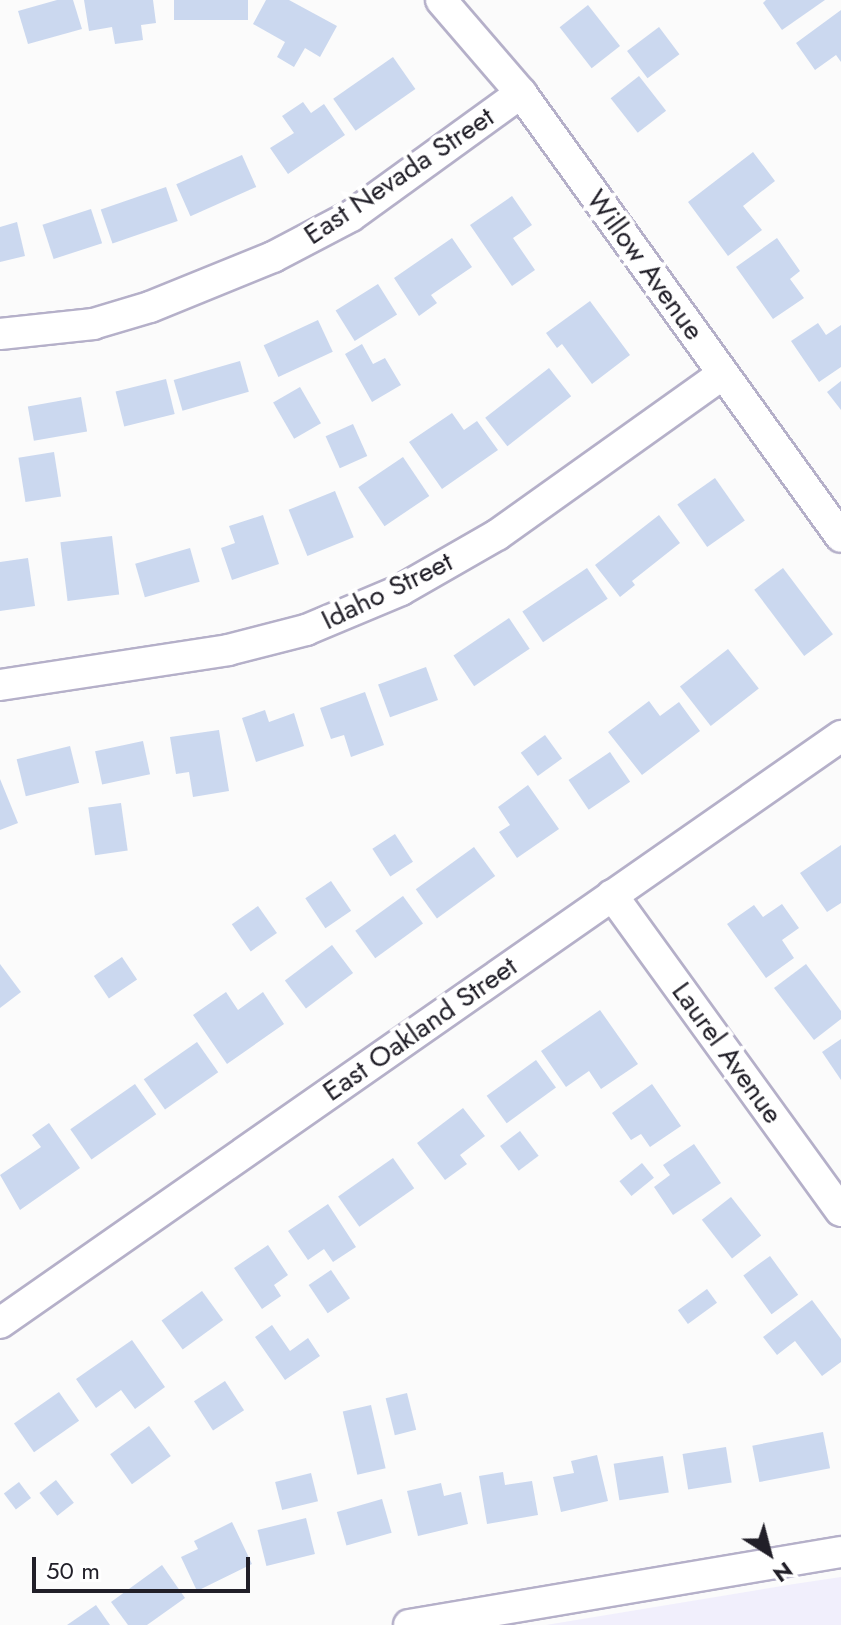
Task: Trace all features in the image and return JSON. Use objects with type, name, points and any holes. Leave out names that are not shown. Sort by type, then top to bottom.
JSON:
[{"type":"street","name":"Willow Avenue","points":[[441,0],[521,93],[841,537]]},
{"type":"street","name":"East Nevada Street","points":[[0,334],[107,320],[273,257],[351,216],[521,93]]},
{"type":"street","name":"Idaho Street","points":[[0,685],[228,650],[306,630],[388,595],[497,535],[723,374]]},
{"type":"street","name":"East Oakland Street","points":[[4,1313],[841,736]]},
{"type":"street","name":"Laurel Avenue","points":[[612,895],[841,1211]]},
{"type":"street","points":[[409,1625],[841,1552]]},
{"type":"shaded area","points":[[841,1577],[841,1625],[546,1625],[794,1584]]},
{"type":"building","points":[[57,0],[73,0],[82,29],[28,44],[18,11]]},
{"type":"building","points":[[84,0],[153,0],[156,23],[141,25],[143,40],[115,44],[112,27],[89,31]]},
{"type":"building","points":[[174,0],[248,0],[248,20],[174,20]]},
{"type":"building","points":[[266,0],[289,0],[337,26],[320,57],[305,48],[294,67],[277,57],[285,42],[253,24]]},
{"type":"building","points":[[766,0],[825,0],[782,30],[763,3]]},
{"type":"building","points":[[588,5],[620,46],[592,68],[560,27]]},
{"type":"building","points":[[841,10],[841,62],[836,55],[815,70],[796,43]]},
{"type":"building","points":[[659,27],[679,54],[648,78],[627,51]]},
{"type":"building","points":[[393,57],[415,89],[356,131],[333,99]]},
{"type":"building","points":[[639,76],[666,111],[638,133],[611,98]]},
{"type":"building","points":[[303,102],[311,113],[324,104],[345,135],[288,174],[270,148],[294,133],[282,116]]},
{"type":"building","points":[[753,152],[775,181],[743,206],[762,230],[728,256],[688,202]]},
{"type":"building","points":[[242,155],[256,187],[190,216],[176,184]]},
{"type":"building","points":[[166,187],[178,221],[112,244],[101,209]]},
{"type":"building","points":[[512,196],[532,225],[513,238],[535,270],[512,286],[470,225]]},
{"type":"building","points":[[91,209],[102,243],[54,259],[42,225]]},
{"type":"building","points":[[17,222],[25,256],[0,262],[0,227]]},
{"type":"building","points":[[452,238],[472,267],[431,295],[437,303],[419,316],[394,278]]},
{"type":"building","points":[[777,238],[800,271],[790,279],[804,298],[773,319],[736,267]]},
{"type":"building","points":[[378,284],[397,315],[355,341],[336,310]]},
{"type":"building","points":[[590,301],[630,355],[592,384],[562,344],[557,348],[546,333]]},
{"type":"building","points":[[318,320],[333,352],[278,377],[264,345]]},
{"type":"building","points":[[818,323],[826,335],[841,325],[841,367],[819,382],[791,341]]},
{"type":"building","points":[[362,344],[373,364],[385,358],[401,385],[372,402],[345,354]]},
{"type":"building","points":[[240,361],[249,392],[182,411],[174,380]]},
{"type":"building","points":[[549,368],[571,396],[507,446],[485,418]]},
{"type":"building","points":[[166,379],[175,414],[124,427],[116,392]]},
{"type":"building","points":[[841,381],[841,410],[827,392]]},
{"type":"building","points":[[300,387],[321,423],[294,439],[273,402]]},
{"type":"building","points":[[81,397],[87,431],[34,441],[28,406]]},
{"type":"building","points":[[452,413],[464,430],[477,421],[498,450],[442,489],[409,442]]},
{"type":"building","points":[[353,424],[367,456],[340,468],[326,436]]},
{"type":"building","points":[[54,452],[61,496],[25,502],[18,458]]},
{"type":"building","points":[[403,457],[429,496],[385,526],[358,487]]},
{"type":"building","points":[[715,478],[745,521],[707,547],[677,504]]},
{"type":"building","points":[[335,491],[354,537],[307,556],[289,510]]},
{"type":"building","points":[[263,515],[279,564],[232,580],[221,548],[235,543],[229,526]]},
{"type":"building","points":[[659,515],[680,543],[632,581],[635,585],[620,597],[595,565]]},
{"type":"building","points":[[112,536],[119,595],[68,601],[60,542]]},
{"type":"building","points":[[190,548],[200,582],[145,597],[135,564]]},
{"type":"building","points":[[28,558],[35,606],[0,611],[0,562]]},
{"type":"building","points":[[587,568],[608,599],[543,642],[522,612]]},
{"type":"building","points":[[783,568],[833,634],[804,656],[754,590]]},
{"type":"building","points":[[509,618],[530,649],[474,686],[453,655]]},
{"type":"building","points":[[728,649],[759,688],[711,726],[680,687]]},
{"type":"building","points":[[426,667],[438,700],[390,717],[378,684]]},
{"type":"building","points":[[365,692],[384,745],[351,757],[344,735],[331,739],[320,708]]},
{"type":"building","points":[[649,701],[660,716],[679,702],[700,731],[642,775],[608,732]]},
{"type":"building","points":[[265,710],[269,722],[294,713],[304,746],[256,762],[242,718]]},
{"type":"building","points":[[219,730],[229,791],[193,797],[189,772],[176,774],[170,737]]},
{"type":"building","points":[[545,735],[562,758],[538,776],[521,753]]},
{"type":"building","points":[[143,741],[150,774],[102,784],[95,751]]},
{"type":"building","points":[[70,746],[79,783],[26,796],[17,759]]},
{"type":"building","points":[[610,752],[630,782],[589,810],[569,780]]},
{"type":"building","points":[[0,779],[18,823],[0,830]]},
{"type":"building","points":[[528,785],[559,829],[517,858],[499,832],[510,825],[498,807]]},
{"type":"building","points":[[121,803],[128,851],[95,855],[88,808]]},
{"type":"building","points":[[395,834],[413,862],[390,876],[372,849]]},
{"type":"building","points":[[841,845],[841,903],[827,912],[800,873]]},
{"type":"building","points":[[474,847],[495,876],[437,918],[416,889]]},
{"type":"building","points":[[331,881],[351,911],[325,928],[305,898]]},
{"type":"building","points":[[403,896],[423,924],[375,958],[355,931]]},
{"type":"building","points":[[782,904],[799,928],[782,940],[794,958],[766,978],[727,924],[754,905],[763,917]]},
{"type":"building","points":[[258,906],[277,933],[251,951],[232,924]]},
{"type":"building","points":[[332,945],[353,973],[306,1008],[285,981]]},
{"type":"building","points":[[122,957],[137,979],[109,998],[94,976]]},
{"type":"building","points":[[0,964],[21,992],[0,1008]]},
{"type":"building","points":[[806,964],[841,1011],[841,1019],[814,1040],[774,988]]},
{"type":"building","points":[[226,992],[238,1010],[263,992],[284,1024],[227,1064],[193,1015]]},
{"type":"building","points":[[600,1010],[638,1064],[601,1089],[589,1071],[566,1087],[541,1051]]},
{"type":"building","points":[[841,1039],[841,1080],[822,1052]]},
{"type":"building","points":[[197,1042],[218,1072],[165,1110],[144,1079]]},
{"type":"building","points":[[536,1060],[556,1088],[507,1123],[487,1096]]},
{"type":"building","points":[[135,1084],[156,1114],[92,1160],[70,1129]]},
{"type":"building","points":[[652,1084],[681,1126],[650,1147],[641,1134],[631,1140],[612,1113]]},
{"type":"building","points":[[463,1108],[485,1136],[460,1155],[467,1164],[445,1180],[417,1143]]},
{"type":"building","points":[[49,1123],[80,1168],[20,1210],[0,1175],[41,1147],[32,1135]]},
{"type":"building","points":[[520,1131],[539,1156],[519,1171],[500,1146]]},
{"type":"building","points":[[694,1144],[721,1183],[673,1215],[654,1187],[670,1175],[663,1165]]},
{"type":"building","points":[[393,1158],[414,1188],[359,1227],[338,1196]]},
{"type":"building","points":[[642,1163],[654,1178],[631,1196],[619,1181]]},
{"type":"building","points":[[731,1197],[761,1236],[732,1258],[702,1220]]},
{"type":"building","points":[[328,1204],[356,1247],[333,1262],[324,1249],[308,1260],[288,1231]]},
{"type":"building","points":[[268,1245],[288,1275],[274,1285],[281,1296],[262,1309],[234,1268]]},
{"type":"building","points":[[770,1256],[798,1295],[772,1314],[743,1275]]},
{"type":"building","points":[[331,1270],[350,1298],[328,1313],[309,1285]]},
{"type":"building","points":[[707,1289],[717,1303],[688,1324],[678,1310]]},
{"type":"building","points":[[202,1291],[223,1320],[183,1350],[162,1320]]},
{"type":"building","points":[[812,1300],[841,1339],[841,1362],[822,1376],[795,1341],[777,1355],[763,1337]]},
{"type":"building","points":[[272,1325],[290,1351],[308,1338],[320,1356],[285,1380],[255,1337]]},
{"type":"building","points":[[132,1340],[165,1387],[135,1409],[121,1390],[96,1408],[76,1379]]},
{"type":"building","points":[[225,1381],[244,1410],[213,1431],[194,1401]]},
{"type":"building","points":[[59,1392],[79,1421],[34,1452],[14,1424]]},
{"type":"building","points":[[407,1393],[416,1430],[395,1435],[386,1398]]},
{"type":"building","points":[[371,1405],[386,1468],[357,1475],[343,1412]]},
{"type":"building","points":[[149,1426],[171,1456],[132,1484],[110,1454]]},
{"type":"building","points":[[823,1432],[830,1468],[759,1482],[752,1446]]},
{"type":"building","points":[[726,1447],[732,1483],[688,1489],[683,1454]]},
{"type":"building","points":[[597,1455],[608,1501],[561,1512],[553,1477],[574,1473],[571,1461]]},
{"type":"building","points":[[663,1456],[669,1493],[619,1500],[614,1464]]},
{"type":"building","points":[[503,1472],[505,1485],[532,1481],[538,1515],[487,1524],[479,1476]]},
{"type":"building","points":[[311,1473],[318,1501],[282,1510],[275,1482]]},
{"type":"building","points":[[56,1480],[74,1503],[57,1516],[39,1493]]},
{"type":"building","points":[[19,1482],[31,1498],[16,1509],[4,1493]]},
{"type":"building","points":[[441,1483],[444,1496],[461,1492],[468,1524],[418,1536],[407,1491]]},
{"type":"building","points":[[382,1499],[392,1533],[346,1546],[337,1512]]},
{"type":"building","points":[[306,1518],[315,1554],[266,1566],[257,1530]]},
{"type":"building","points":[[232,1522],[252,1564],[197,1591],[181,1557],[198,1549],[194,1541]]},
{"type":"building","points":[[162,1565],[185,1598],[147,1625],[128,1625],[111,1602]]},
{"type":"building","points":[[96,1605],[110,1625],[67,1625]]}]
